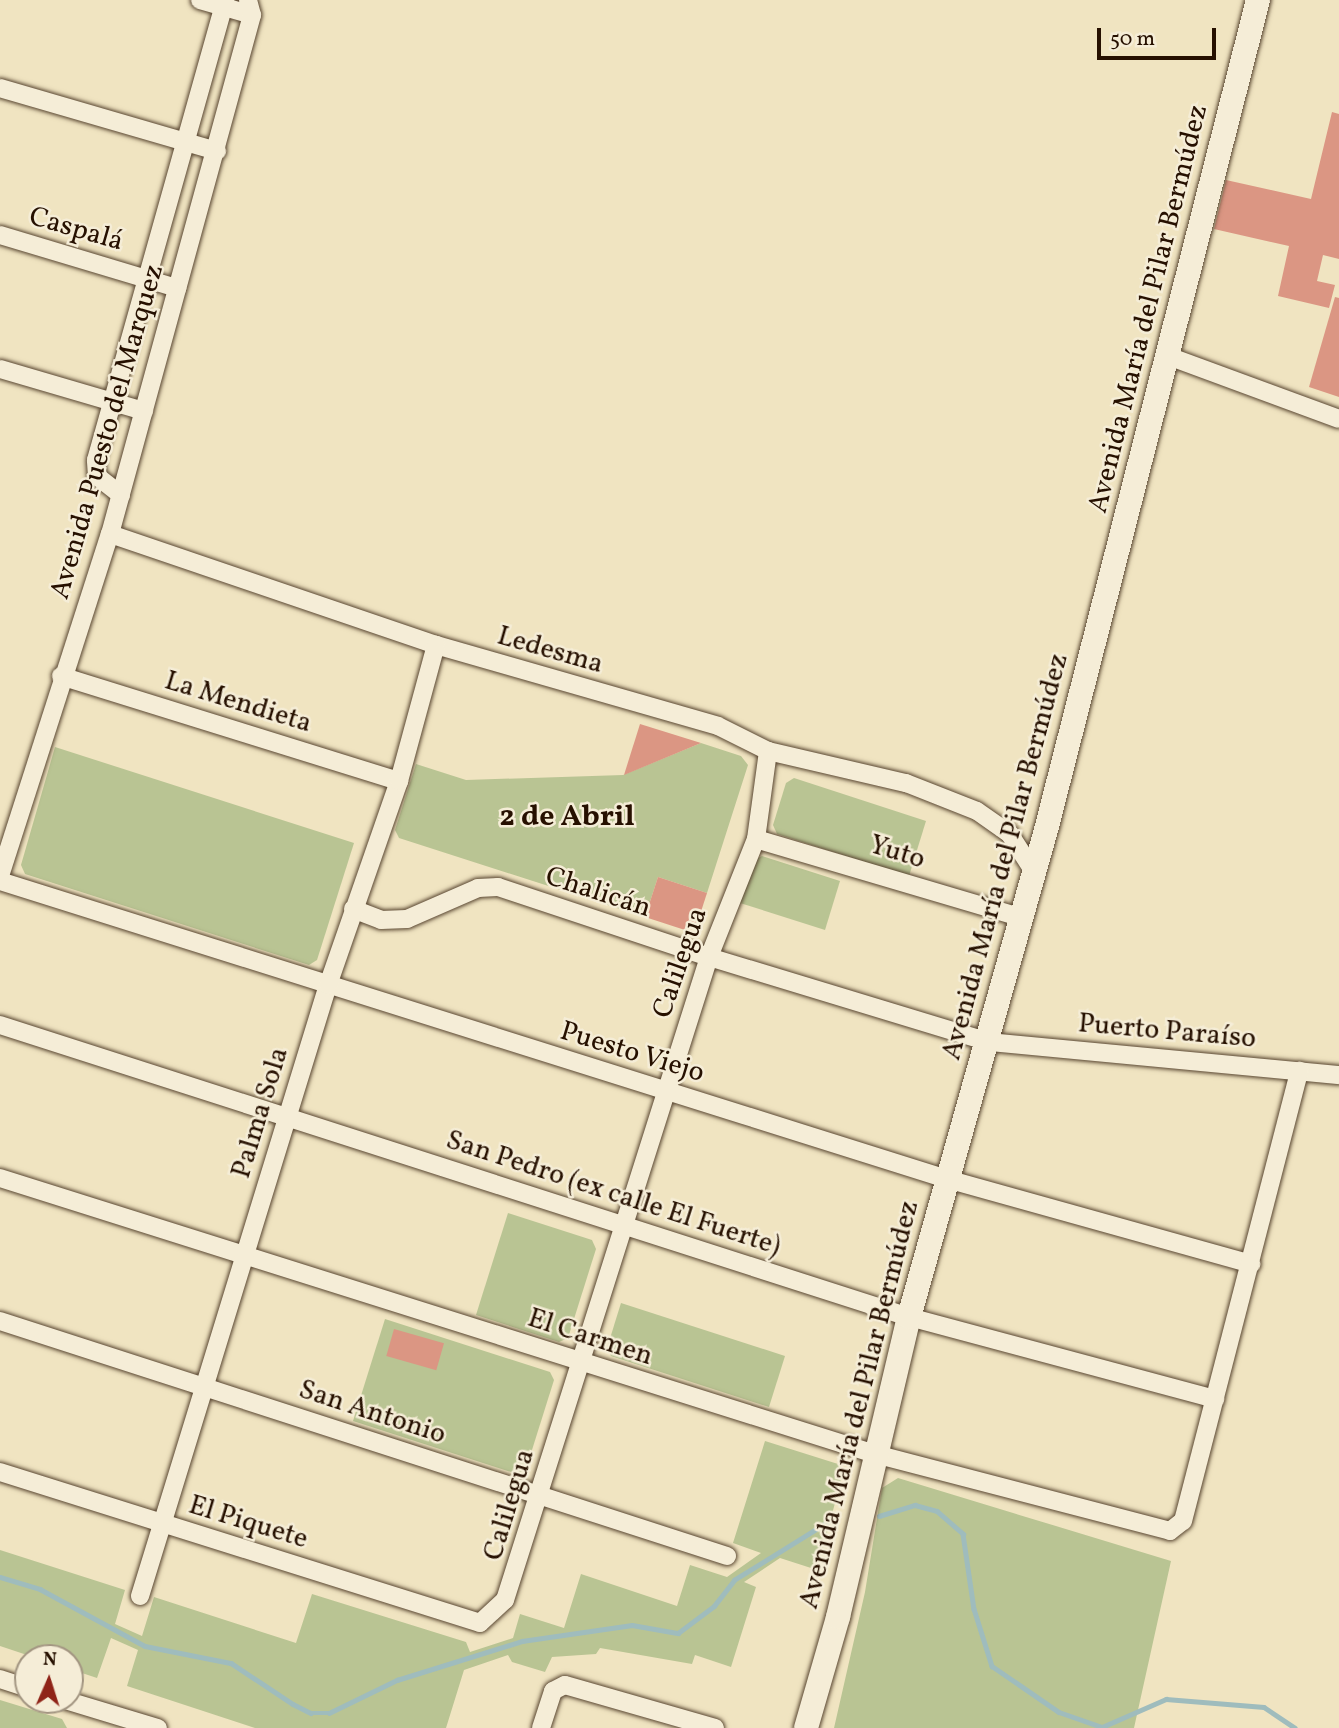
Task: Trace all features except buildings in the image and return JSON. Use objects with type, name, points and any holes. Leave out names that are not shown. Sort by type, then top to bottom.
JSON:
[{"type":"street","points":[[200,0],[250,8]]},
{"type":"street","name":"Avenida María del Pilar Bermúdez","points":[[806,1728],[838,1617],[909,1317],[1023,918],[1258,0]]},
{"type":"street","points":[[121,495],[97,476],[96,460],[224,3]]},
{"type":"street","name":"Avenida Puesto del Marquez","points":[[0,879],[61,676],[110,534],[217,150],[250,8]]},
{"type":"street","points":[[0,88],[217,150]]},
{"type":"street","name":"Caspalá","points":[[0,235],[177,288]]},
{"type":"street","points":[[1168,356],[1339,419]]},
{"type":"street","points":[[0,369],[144,411]]},
{"type":"street","name":"Ledesma","points":[[110,534],[436,645],[718,726],[768,751],[906,783],[978,811],[1009,833],[1034,872]]},
{"type":"street","name":"Palma Sola","points":[[139,1596],[328,985],[399,781],[436,645]]},
{"type":"street","name":"La Mendieta","points":[[61,676],[399,781]]},
{"type":"street","name":"Calilegua","points":[[480,1623],[505,1600],[513,1583],[709,957],[756,839],[768,751]]},
{"type":"street","name":"Yuto","points":[[756,839],[1023,918]]},
{"type":"street","name":"Puesto Viejo","points":[[0,879],[947,1179],[1251,1264]]},
{"type":"street","name":"Chalicán","points":[[354,909],[381,920],[407,919],[478,888],[498,887],[709,957],[989,1042]]},
{"type":"street","name":"San Pedro (ex calle El Fuerte)","points":[[0,1025],[909,1317],[1214,1399]]},
{"type":"street","name":"Puerto Paraíso","points":[[989,1042],[1339,1075]]},
{"type":"street","points":[[1214,1399],[1299,1071]]},
{"type":"street","name":"El Carmen","points":[[0,1178],[875,1454],[1170,1531],[1183,1521],[1214,1399]]},
{"type":"street","name":"San Antonio","points":[[0,1321],[203,1384],[727,1556]]},
{"type":"street","name":"El Piquete","points":[[0,1472],[480,1623]]},
{"type":"street","points":[[541,1728],[553,1691],[565,1685],[715,1728]]},
{"type":"street","points":[[84,1706],[158,1728]]},
{"type":"street","points":[[91,1728],[96,1710]]},
{"type":"green space","points":[[701,743],[741,756],[748,765],[707,893],[658,877],[645,917],[399,838],[395,830],[416,764],[466,780],[623,775]]},
{"type":"green space","points":[[55,747],[354,843],[317,960],[309,965],[25,874],[21,865]]},
{"type":"green space","points":[[794,778],[926,821],[909,876],[777,834],[773,825],[786,783]]},
{"type":"green space","points":[[762,856],[840,881],[825,930],[740,903],[754,860]]},
{"type":"green space","points":[[508,1213],[592,1240],[596,1249],[568,1338],[559,1342],[476,1315]]},
{"type":"green space","points":[[621,1303],[785,1356],[769,1407],[611,1356],[607,1348]]},
{"type":"green space","points":[[385,1319],[550,1372],[554,1380],[526,1469],[517,1474],[353,1421]]},
{"type":"green space","points":[[765,1441],[838,1464],[843,1473],[819,1563],[811,1568],[780,1558],[744,1582],[756,1587],[731,1667],[695,1655],[692,1664],[600,1648],[596,1654],[552,1657],[545,1672],[512,1662],[508,1655],[464,1670],[446,1728],[255,1728],[127,1686],[138,1650],[111,1638],[97,1678],[84,1674],[84,1644],[14,1644],[14,1651],[0,1646],[0,1550],[125,1590],[115,1624],[142,1636],[154,1597],[296,1643],[312,1594],[466,1642],[470,1652],[513,1638],[520,1614],[564,1628],[581,1574],[677,1606],[690,1565],[727,1577],[761,1553],[733,1543]]},
{"type":"green space","points":[[898,1478],[1171,1561],[1134,1728],[834,1728],[865,1592],[882,1488]]},
{"type":"green space","points":[[0,1700],[14,1704],[14,1714],[46,1714],[62,1719],[67,1728],[0,1728]]},
{"type":"waterway","points":[[879,1516],[915,1505],[937,1511],[963,1534],[974,1609],[992,1666],[1059,1712],[1102,1727],[1166,1699],[1264,1707],[1295,1728]]},
{"type":"waterway","points":[[0,1577],[40,1589],[145,1646],[231,1663],[293,1704],[311,1713],[329,1713],[397,1680],[522,1641],[632,1625],[678,1633],[714,1606],[734,1580],[834,1518]]},
{"type":"district","name":"2 de Abril","points":[[567,817]]}]
